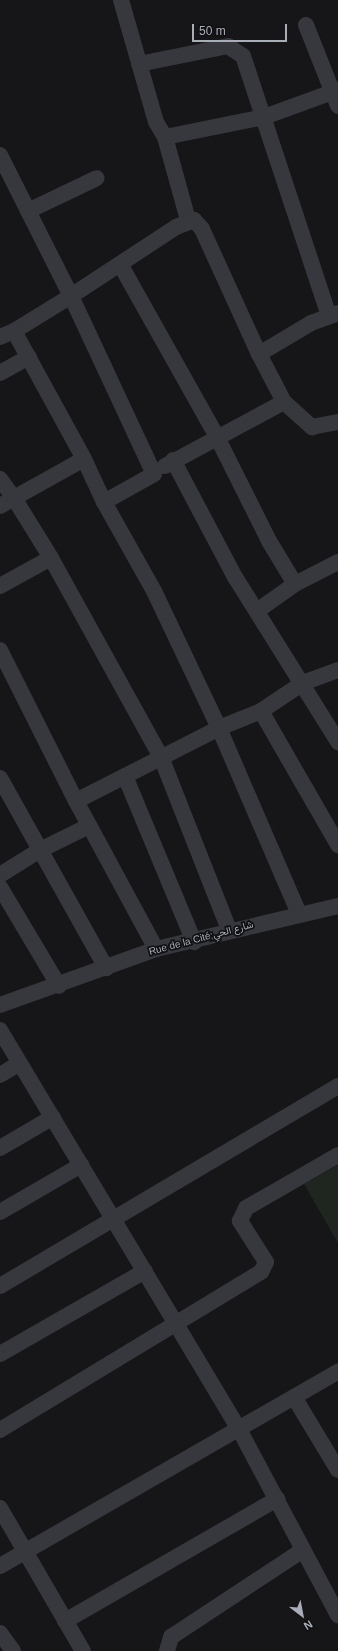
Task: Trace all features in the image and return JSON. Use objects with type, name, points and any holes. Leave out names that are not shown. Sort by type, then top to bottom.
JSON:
[{"type":"street","points":[[122,0],[156,122],[165,137],[188,220],[194,220],[202,229],[259,354],[284,402],[312,427],[338,422]]},
{"type":"street","points":[[165,137],[264,117],[336,96],[306,25]]},
{"type":"street","points":[[139,64],[228,46],[243,56],[334,315],[312,323],[259,354]]},
{"type":"street","points":[[0,155],[71,296],[154,474]]},
{"type":"street","points":[[28,211],[97,178]]},
{"type":"street","points":[[194,220],[176,227],[71,296],[7,334],[29,357],[84,459],[104,502],[154,591],[219,728],[299,914]]},
{"type":"street","points":[[120,264],[217,437],[269,541],[296,584]]},
{"type":"street","points":[[0,373],[29,357]]},
{"type":"street","points":[[104,502],[154,474],[172,460],[284,402]]},
{"type":"street","points":[[0,506],[84,459]]},
{"type":"street","points":[[172,460],[235,577],[303,683],[338,742]]},
{"type":"street","points":[[0,479],[14,498],[50,558],[161,758],[229,930]]},
{"type":"street","points":[[0,586],[50,558]]},
{"type":"street","points":[[256,611],[296,584],[338,562]]},
{"type":"street","points":[[0,650],[89,826],[156,949]]},
{"type":"street","points":[[76,801],[219,728],[261,711],[303,683],[338,670]]},
{"type":"street","points":[[261,711],[338,845]]},
{"type":"street","points":[[125,776],[194,942]]},
{"type":"street","points":[[0,778],[106,968]]},
{"type":"street","points":[[0,875],[40,850],[89,826]]},
{"type":"street","points":[[0,887],[59,986]]},
{"type":"street","name":"Rue de la Cité;شارع الحي","points":[[0,1005],[59,986],[156,949],[194,942],[229,930],[338,906]]},
{"type":"street","points":[[0,1030],[239,1429],[338,1615]]},
{"type":"street","points":[[0,1075],[20,1063]]},
{"type":"street","points":[[0,1286],[338,1086]]},
{"type":"street","points":[[0,1148],[52,1117]]},
{"type":"street","points":[[0,1430],[261,1272],[266,1262],[240,1221],[246,1208],[338,1155]]},
{"type":"street","points":[[0,1212],[81,1164]]},
{"type":"street","points":[[0,1354],[145,1271]]},
{"type":"street","points":[[0,1566],[24,1550],[294,1397],[337,1376]]},
{"type":"street","points":[[294,1397],[335,1460]]},
{"type":"street","points":[[65,1620],[277,1500]]},
{"type":"street","points":[[0,1508],[83,1651]]},
{"type":"street","points":[[166,1651],[171,1637],[303,1550]]},
{"type":"street","points":[[0,1633],[12,1651]]},
{"type":"shaded area","points":[[338,1165],[338,1243],[304,1184]]}]
